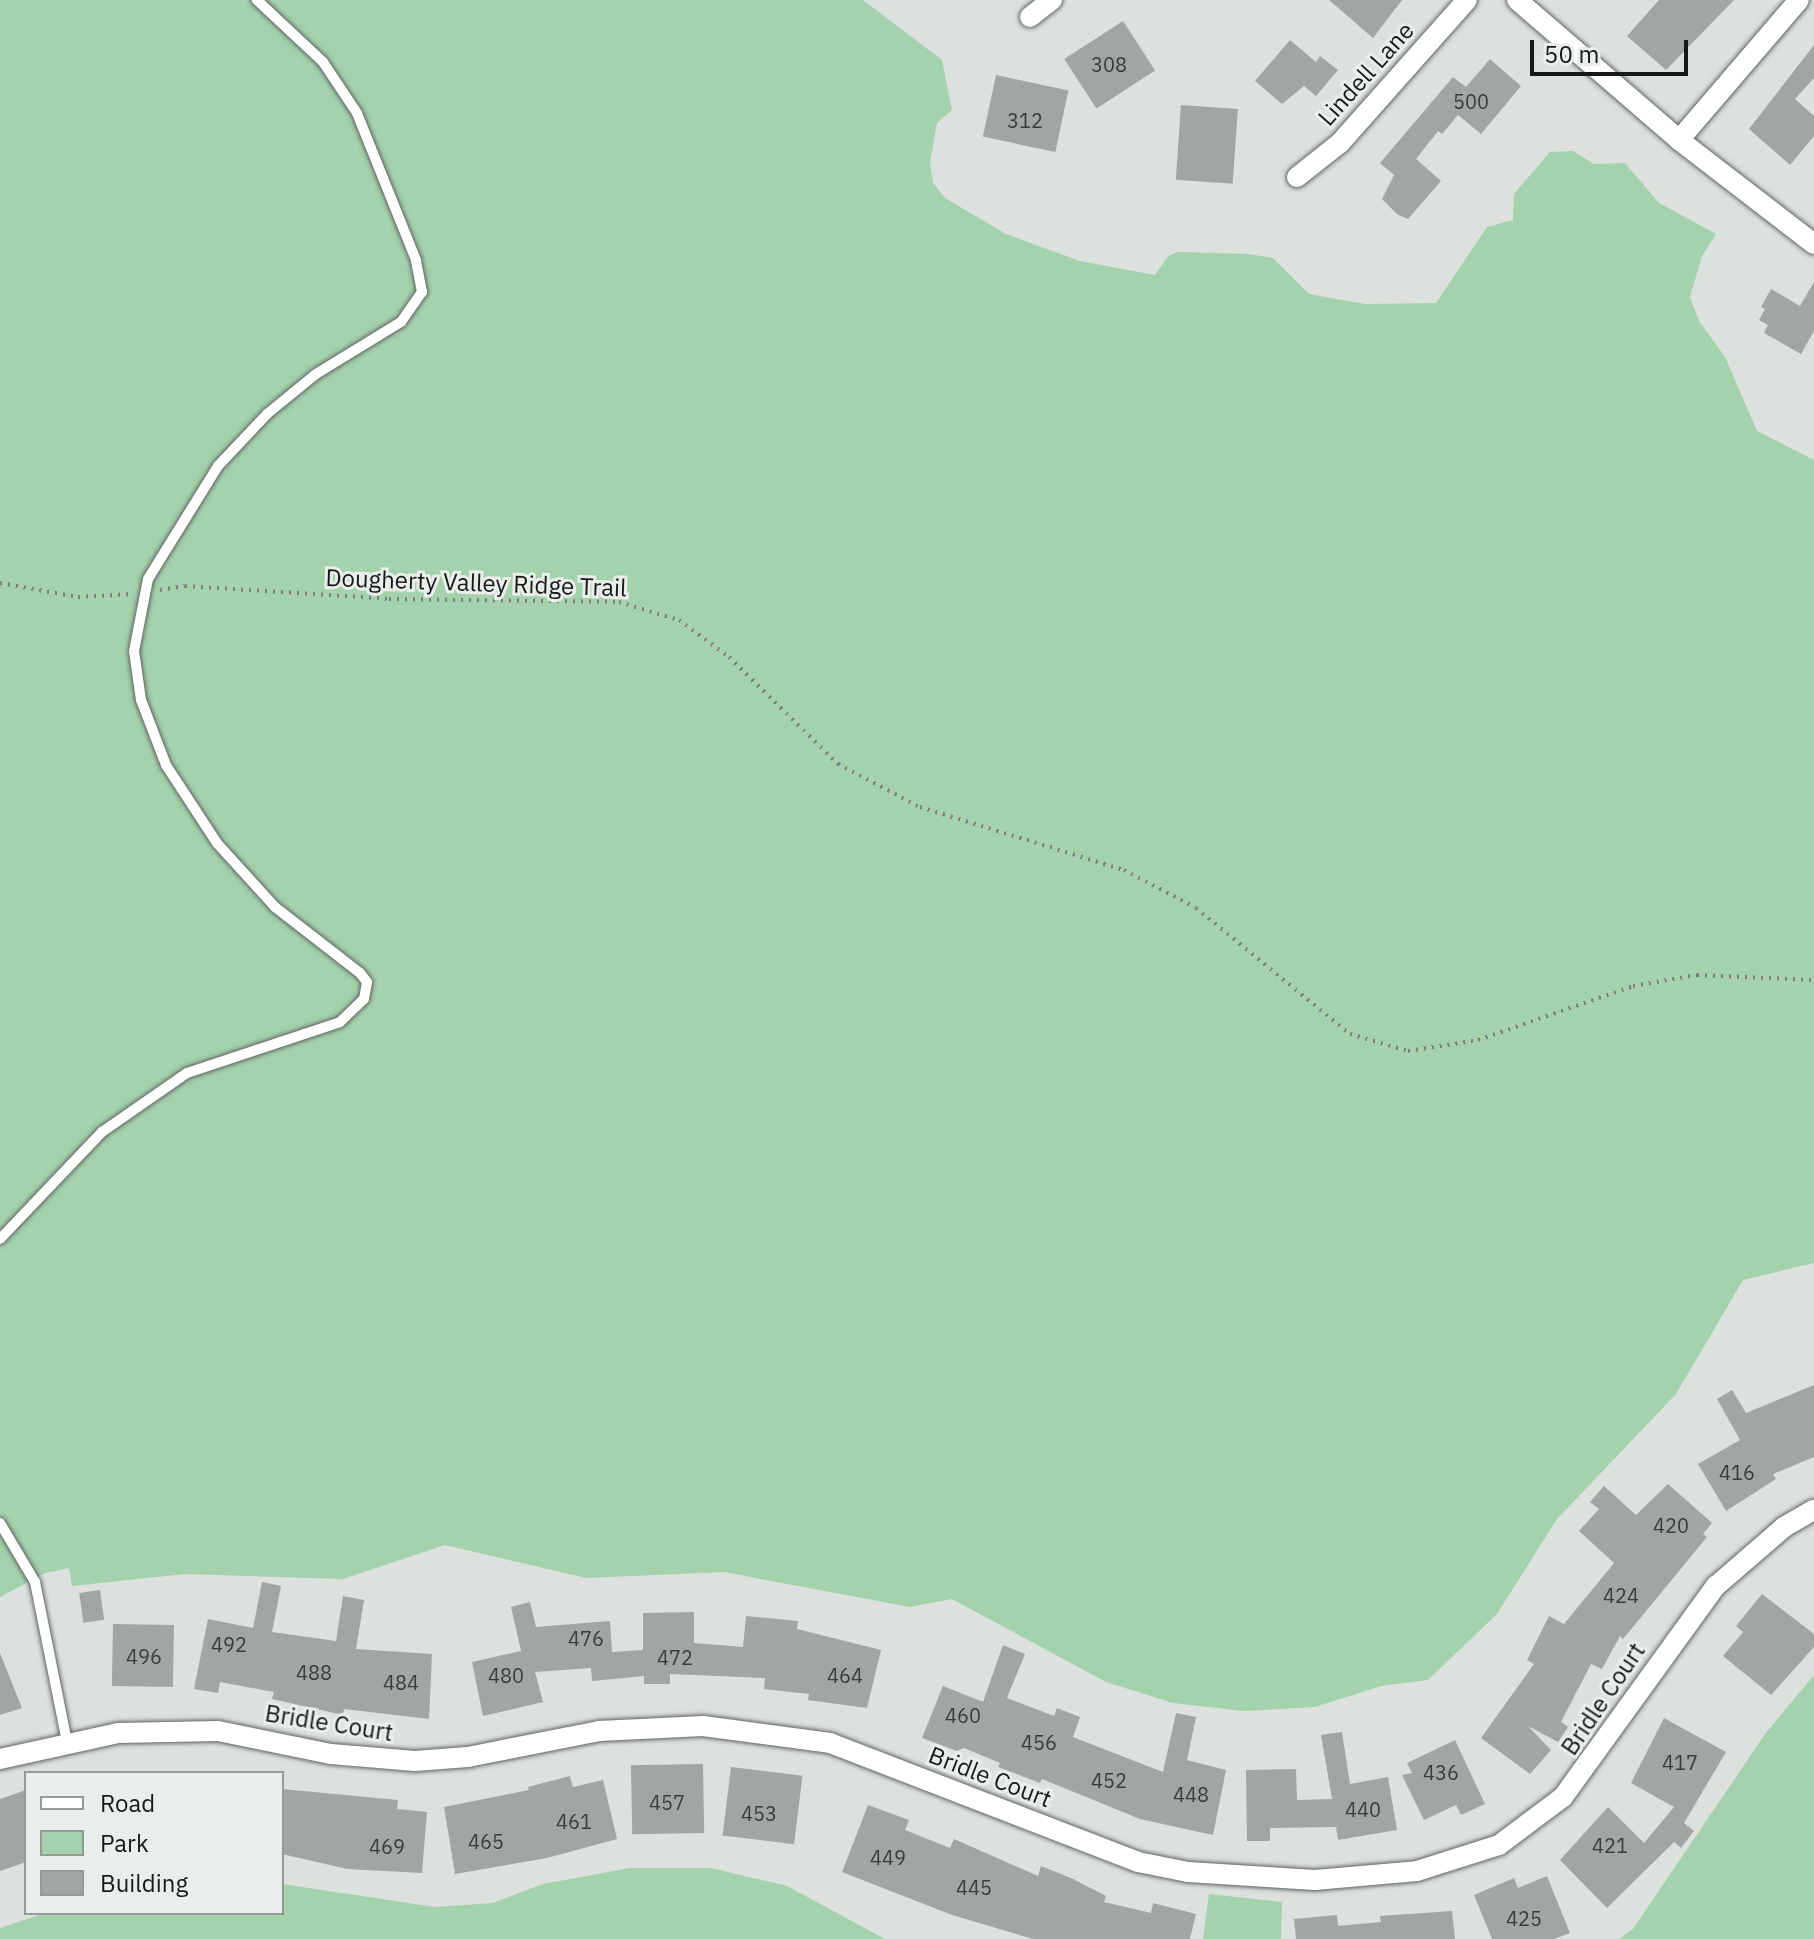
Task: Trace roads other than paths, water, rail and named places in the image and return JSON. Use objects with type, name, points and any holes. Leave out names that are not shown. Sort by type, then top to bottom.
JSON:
[{"type":"street","points":[[1030,17],[1052,0]]},
{"type":"street","name":"Lindell Lane","points":[[1297,177],[1340,143],[1467,0]]},
{"type":"street","points":[[1517,0],[1679,140],[1814,244]]},
{"type":"street","points":[[1679,140],[1799,0]]},
{"type":"street","name":"Bridle Court","points":[[0,1759],[118,1733],[218,1731],[331,1754],[415,1761],[652,1726],[776,1733],[830,1743],[1138,1862],[1261,1879],[1315,1880],[1417,1871],[1499,1845],[1563,1797],[1589,1768],[1716,1586],[1784,1527],[1814,1510]]},
{"type":"lane","points":[[0,1239],[102,1132],[187,1073],[340,1022],[364,999],[367,982],[360,973],[255,888],[217,843],[166,765],[141,700],[134,651],[142,593],[171,535],[218,466],[267,414],[316,374],[401,322],[422,292],[416,260],[357,113],[323,62],[257,0]]},
{"type":"lane","points":[[0,1523],[35,1582],[67,1742]]}]
